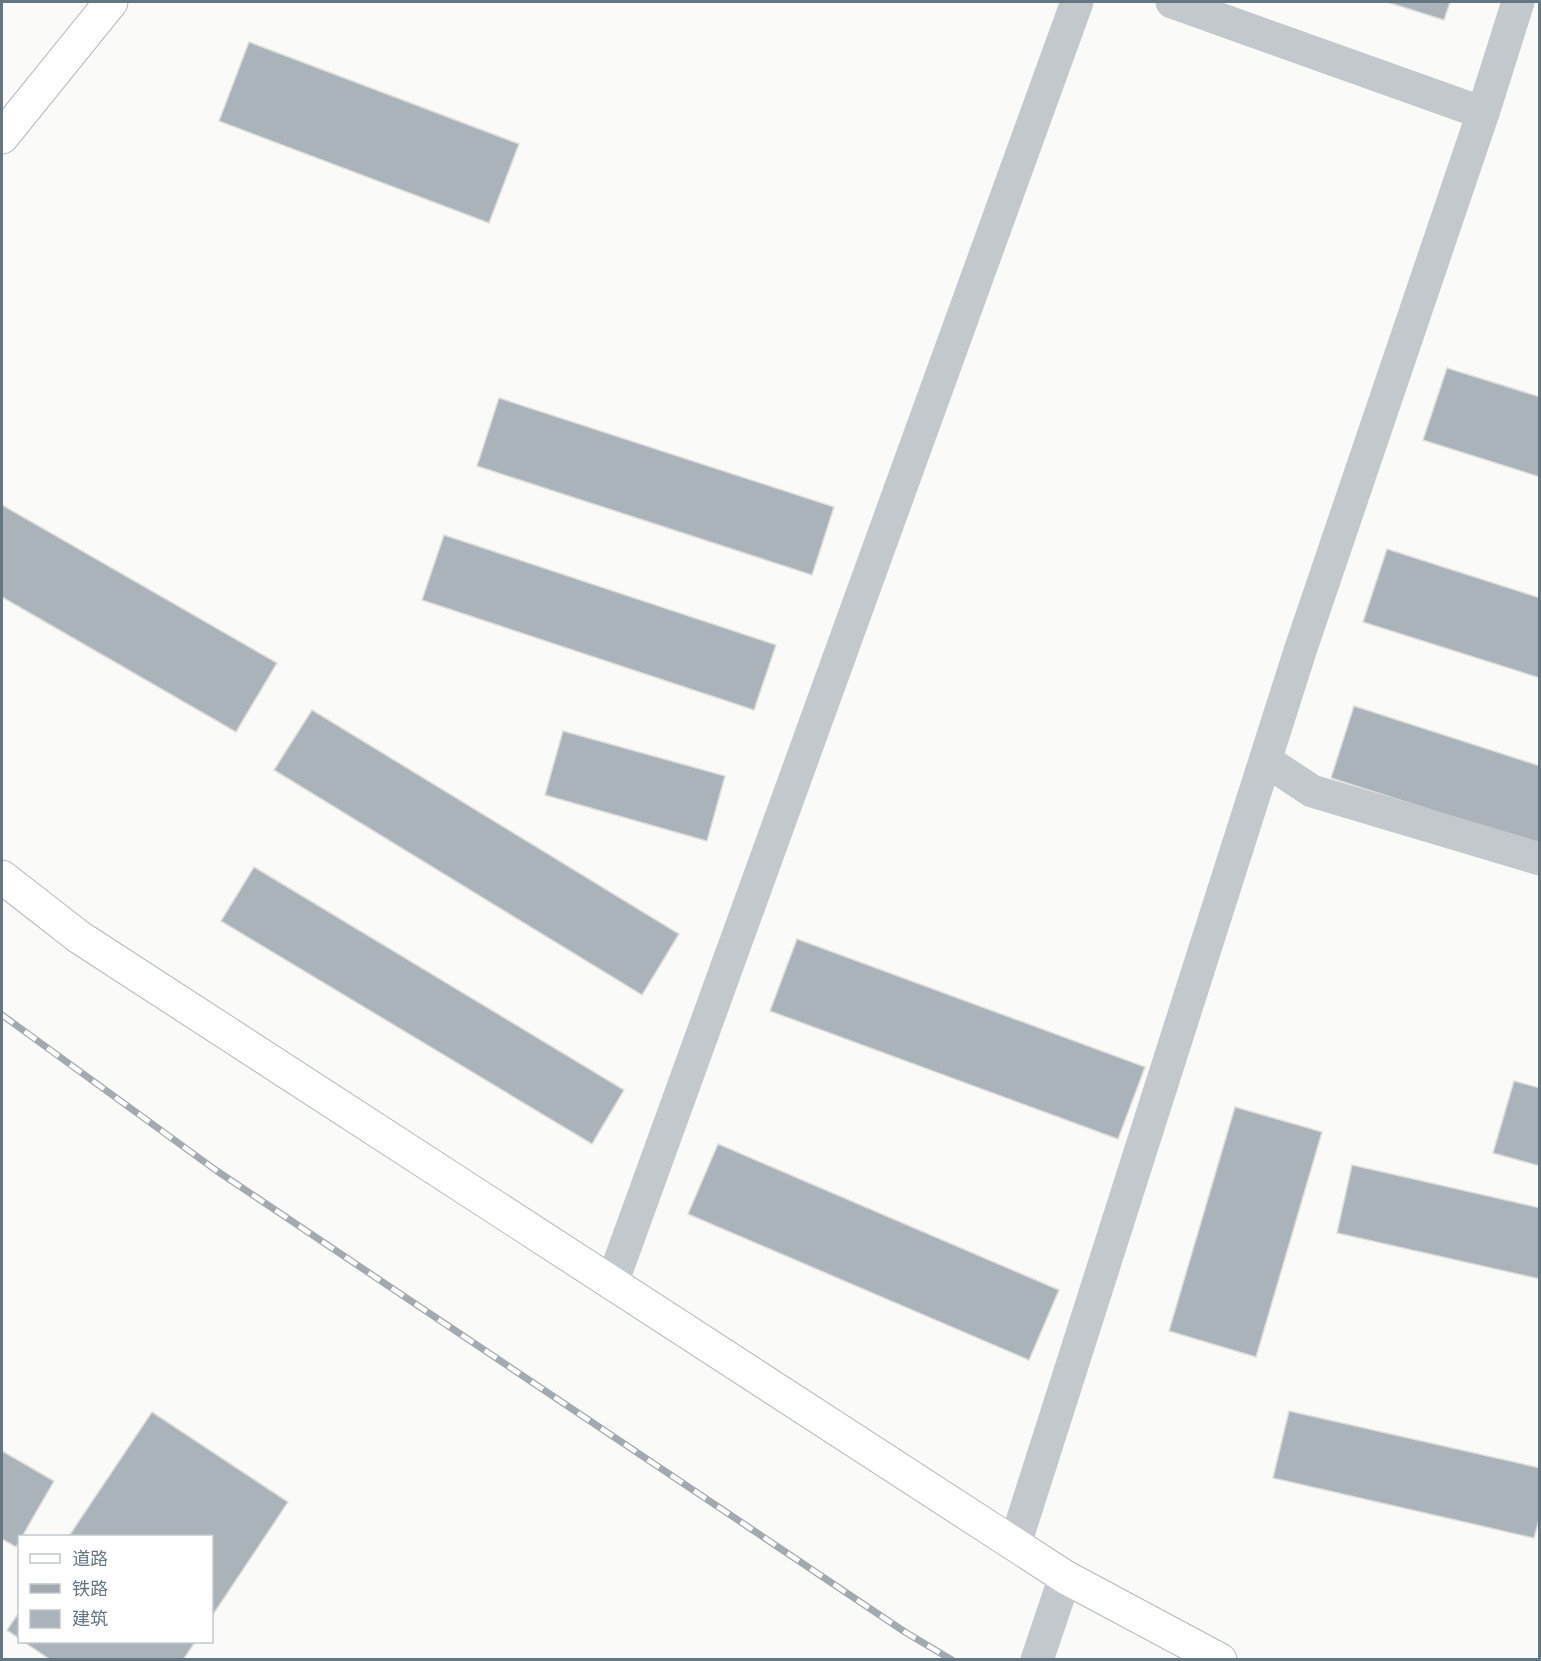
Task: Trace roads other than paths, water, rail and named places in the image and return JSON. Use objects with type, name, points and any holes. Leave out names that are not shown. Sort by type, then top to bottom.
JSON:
[{"type":"main road","points":[[2,137],[111,2]]},
{"type":"main road","points":[[2,877],[78,937],[1065,1577],[1220,1659]]},
{"type":"street","points":[[612,1283],[1077,2]]},
{"type":"street","points":[[1172,2],[1484,112]]},
{"type":"street","points":[[1015,1544],[1300,648],[1484,112],[1518,2]]},
{"type":"street","points":[[1265,760],[1312,791],[1539,859]]},
{"type":"street","points":[[1037,1659],[1065,1577]]},
{"type":"railway","points":[[2,1015],[217,1171],[905,1632],[952,1660]]}]
